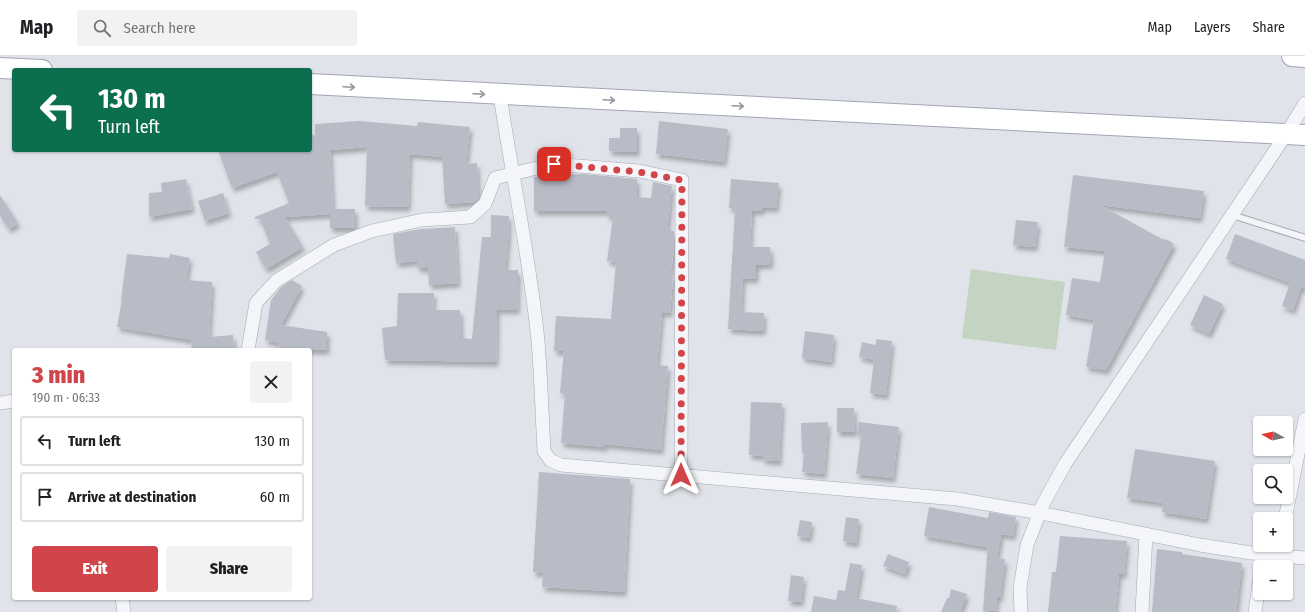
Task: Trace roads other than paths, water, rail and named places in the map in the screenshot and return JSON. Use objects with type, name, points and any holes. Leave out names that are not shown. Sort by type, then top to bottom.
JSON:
[{"type":"main road","points":[[1292,56],[1305,57]]},
{"type":"main road","points":[[0,68],[12,69]]},
{"type":"main road","points":[[312,84],[500,95],[1296,134]]},
{"type":"street","points":[[500,95],[506,142],[526,247],[538,341],[544,451],[550,460],[561,465],[957,499],[1040,513],[1200,546],[1258,560]]},
{"type":"street","points":[[1021,612],[1020,588],[1027,545],[1040,513],[1065,464],[1232,215],[1296,134],[1305,103]]},
{"type":"street","points":[[248,348],[256,303],[276,281],[334,245],[372,231],[422,220],[470,217],[485,204],[495,178],[554,164],[639,172],[682,180],[681,475]]},
{"type":"street","points":[[0,402],[12,400]]},
{"type":"street","points":[[1286,512],[1305,419]]},
{"type":"street","points":[[1142,612],[1146,535]]},
{"type":"street","points":[[1264,560],[1276,552]]},
{"type":"street","points":[[1286,552],[1305,558]]},
{"type":"street","points":[[122,600],[124,612]]},
{"type":"street","points":[[1255,612],[1257,600]]},
{"type":"lane","points":[[1232,215],[1305,238]]}]
